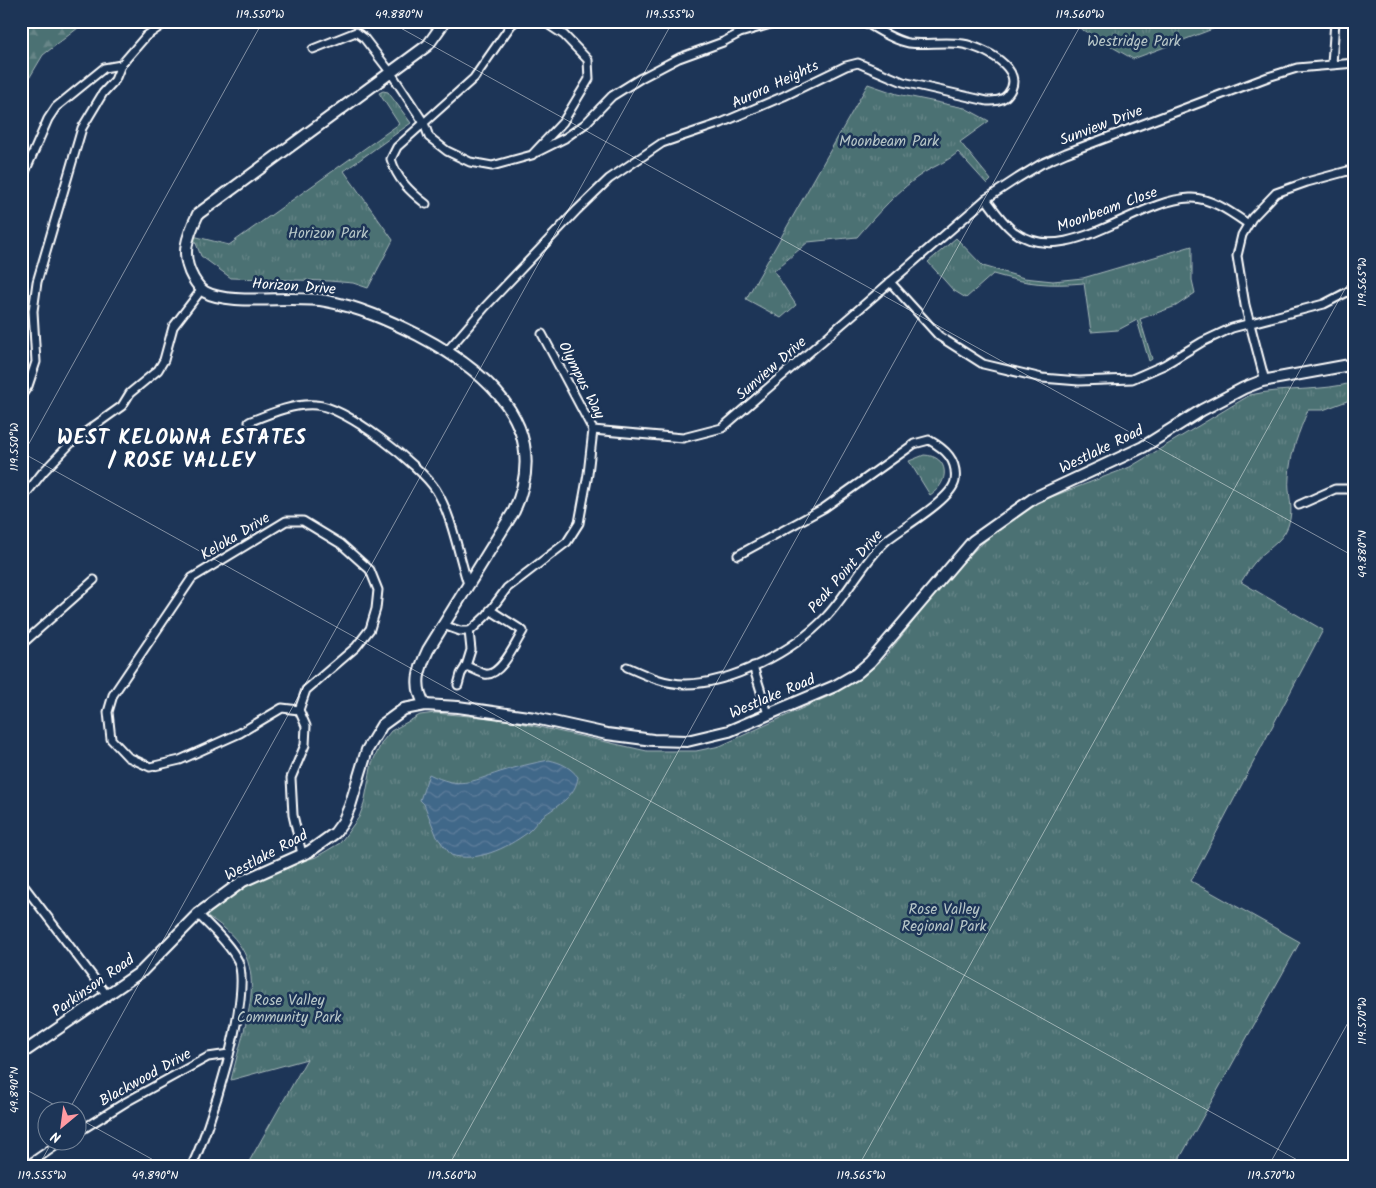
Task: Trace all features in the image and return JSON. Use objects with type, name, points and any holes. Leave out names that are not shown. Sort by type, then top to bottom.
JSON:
[{"type":"street","points":[[21,396],[28,386],[36,362],[33,311],[37,282],[82,128],[103,93],[115,80],[121,65],[146,36],[168,21]]},
{"type":"street","points":[[21,500],[43,472],[73,441],[122,406],[130,393],[158,370],[164,360],[173,327],[202,289],[187,267],[184,249],[198,214],[428,45],[445,21]]},
{"type":"street","points":[[426,204],[395,173],[391,159],[398,147],[474,78],[511,25],[516,21]]},
{"type":"street","points":[[532,155],[563,122],[589,79],[588,60],[564,36],[542,21]]},
{"type":"street","points":[[313,49],[356,32],[364,38],[391,73],[424,124],[428,137],[447,151],[470,162],[492,166],[532,155],[565,138],[585,124],[612,96],[679,58],[723,42],[740,33],[781,21]]},
{"type":"street","name":"Aurora Heights","points":[[448,350],[485,307],[603,185],[632,161],[662,143],[721,123],[784,96],[846,66],[858,63],[903,82],[987,101],[997,101],[1007,95],[1013,84],[1012,73],[1007,65],[978,49],[964,44],[908,42],[863,21]]},
{"type":"street","points":[[1332,64],[1335,21]]},
{"type":"street","name":"Sunview Drive","points":[[593,430],[683,438],[722,428],[986,200],[1040,164],[1066,152],[1268,77],[1297,68],[1355,63]]},
{"type":"street","points":[[21,181],[48,119],[56,107],[104,68],[121,65]]},
{"type":"street","points":[[1265,381],[1250,324],[1237,256],[1242,235],[1262,204],[1276,193],[1307,182],[1355,169]]},
{"type":"street","name":"Moonbeam Close","points":[[986,200],[1014,231],[1042,243],[1062,242],[1157,204],[1190,198],[1218,206],[1248,224]]},
{"type":"street","points":[[890,282],[939,336],[983,364],[1042,378],[1079,381],[1132,379],[1164,365],[1202,342],[1232,328],[1324,304],[1355,288]]},
{"type":"street","name":"Horizon Drive","points":[[202,289],[219,298],[324,300],[352,306],[380,316],[448,350],[498,391],[517,420],[525,445],[526,470],[523,492],[514,511],[443,624],[418,671],[419,694],[425,705]]},
{"type":"street","name":"Olympus Way","points":[[469,631],[478,625],[506,588],[560,549],[579,522],[593,430],[542,334]]},
{"type":"street","name":"Westlake Road","points":[[198,914],[243,881],[302,854],[335,833],[343,822],[367,750],[382,725],[404,709],[425,705],[535,718],[608,734],[677,742],[730,730],[835,686],[856,674],[870,662],[973,541],[1034,498],[1143,447],[1202,410],[1244,388],[1265,381],[1355,364]]},
{"type":"street","points":[[250,422],[299,406],[317,405],[337,412],[399,451],[420,470],[436,490],[446,510],[468,584]]},
{"type":"street","name":"Peak Point Drive","points":[[627,667],[652,678],[684,684],[721,680],[753,666],[794,643],[825,618],[886,541],[946,496],[955,483],[955,465],[944,448],[929,440],[914,444],[824,508],[738,555]]},
{"type":"street","points":[[1299,505],[1335,489],[1355,489]]},
{"type":"street","name":"Keloka Drive","points":[[286,521],[303,521],[341,544],[370,570],[378,590],[376,609],[370,629],[356,647],[306,690],[298,710],[282,708],[240,733],[180,760],[150,767],[128,757],[111,739],[108,712],[113,695],[192,578],[286,521]]},
{"type":"street","points":[[21,646],[94,580]]},
{"type":"street","points":[[466,666],[487,674],[495,672],[503,664],[523,631],[490,610]]},
{"type":"street","points":[[443,624],[460,631],[469,631],[471,650],[458,685]]},
{"type":"street","points":[[753,666],[768,714]]},
{"type":"street","points":[[298,710],[306,726],[304,746],[292,778],[293,815],[302,854]]},
{"type":"street","points":[[21,882],[106,994]]},
{"type":"street","points":[[191,1167],[200,1151],[222,1088],[241,984],[238,962],[228,945],[198,914]]},
{"type":"street","name":"Parkinson Road","points":[[21,1054],[142,971],[198,914]]},
{"type":"street","name":"Blackwood Drive","points":[[88,1126],[126,1102],[208,1057],[229,1054]]},
{"type":"street","points":[[25,1167],[50,1150]]},
{"type":"green space","points":[[21,21],[87,21],[43,55],[21,92]]},
{"type":"green space","name":"Westridge Park","points":[[1085,21],[1095,24],[1147,25],[1160,21],[1234,21],[1133,59],[1069,22]]},
{"type":"green space","name":"Moonbeam Park","points":[[868,84],[897,94],[965,108],[989,121],[960,142],[991,180],[987,184],[958,152],[906,186],[857,237],[808,242],[774,271],[796,305],[781,318],[746,299]]},
{"type":"green space","name":"Horizon Park","points":[[383,91],[388,92],[411,123],[344,171],[393,240],[368,288],[353,283],[329,281],[231,278],[201,256],[193,236],[229,245],[399,124],[379,93]]},
{"type":"green space","points":[[956,238],[983,266],[1024,278],[1053,281],[1083,278],[1192,246],[1192,280],[1195,293],[1176,306],[1140,319],[1152,359],[1149,361],[1137,320],[1118,330],[1091,332],[1084,283],[1038,283],[993,274],[966,298],[953,290],[928,262]]},
{"type":"green space","name":"Rose Valley Regional Park","points":[[1355,382],[1355,398],[1323,410],[1308,410],[1291,460],[1289,484],[1291,513],[1288,526],[1282,537],[1258,558],[1241,582],[1323,630],[1191,881],[1300,942],[1175,1167],[246,1167],[307,1059],[231,1080],[249,1008],[251,987],[249,967],[241,948],[226,930],[202,913],[276,869],[316,857],[340,843],[359,817],[364,804],[372,763],[382,742],[391,731],[420,715],[435,713],[503,719],[647,751],[696,751],[720,746],[827,697],[865,675],[885,657],[943,584],[975,550],[1007,522],[1038,502],[1130,467],[1250,395],[1329,387]]},
{"type":"green space","points":[[924,455],[939,460],[943,465],[944,471],[941,484],[930,495],[909,461]]},
{"type":"water","points":[[549,760],[565,766],[578,777],[574,790],[565,800],[543,816],[527,833],[501,849],[481,856],[461,857],[451,855],[437,837],[424,804],[420,800],[429,774],[457,783],[481,779],[500,772]]},
{"type":"district","name":"WEST KELOWNA ESTATES / ROSE VALLEY","points":[[182,448]]},
{"type":"park label","name":"Rose Valley Community Park","points":[[289,1008]]}]
